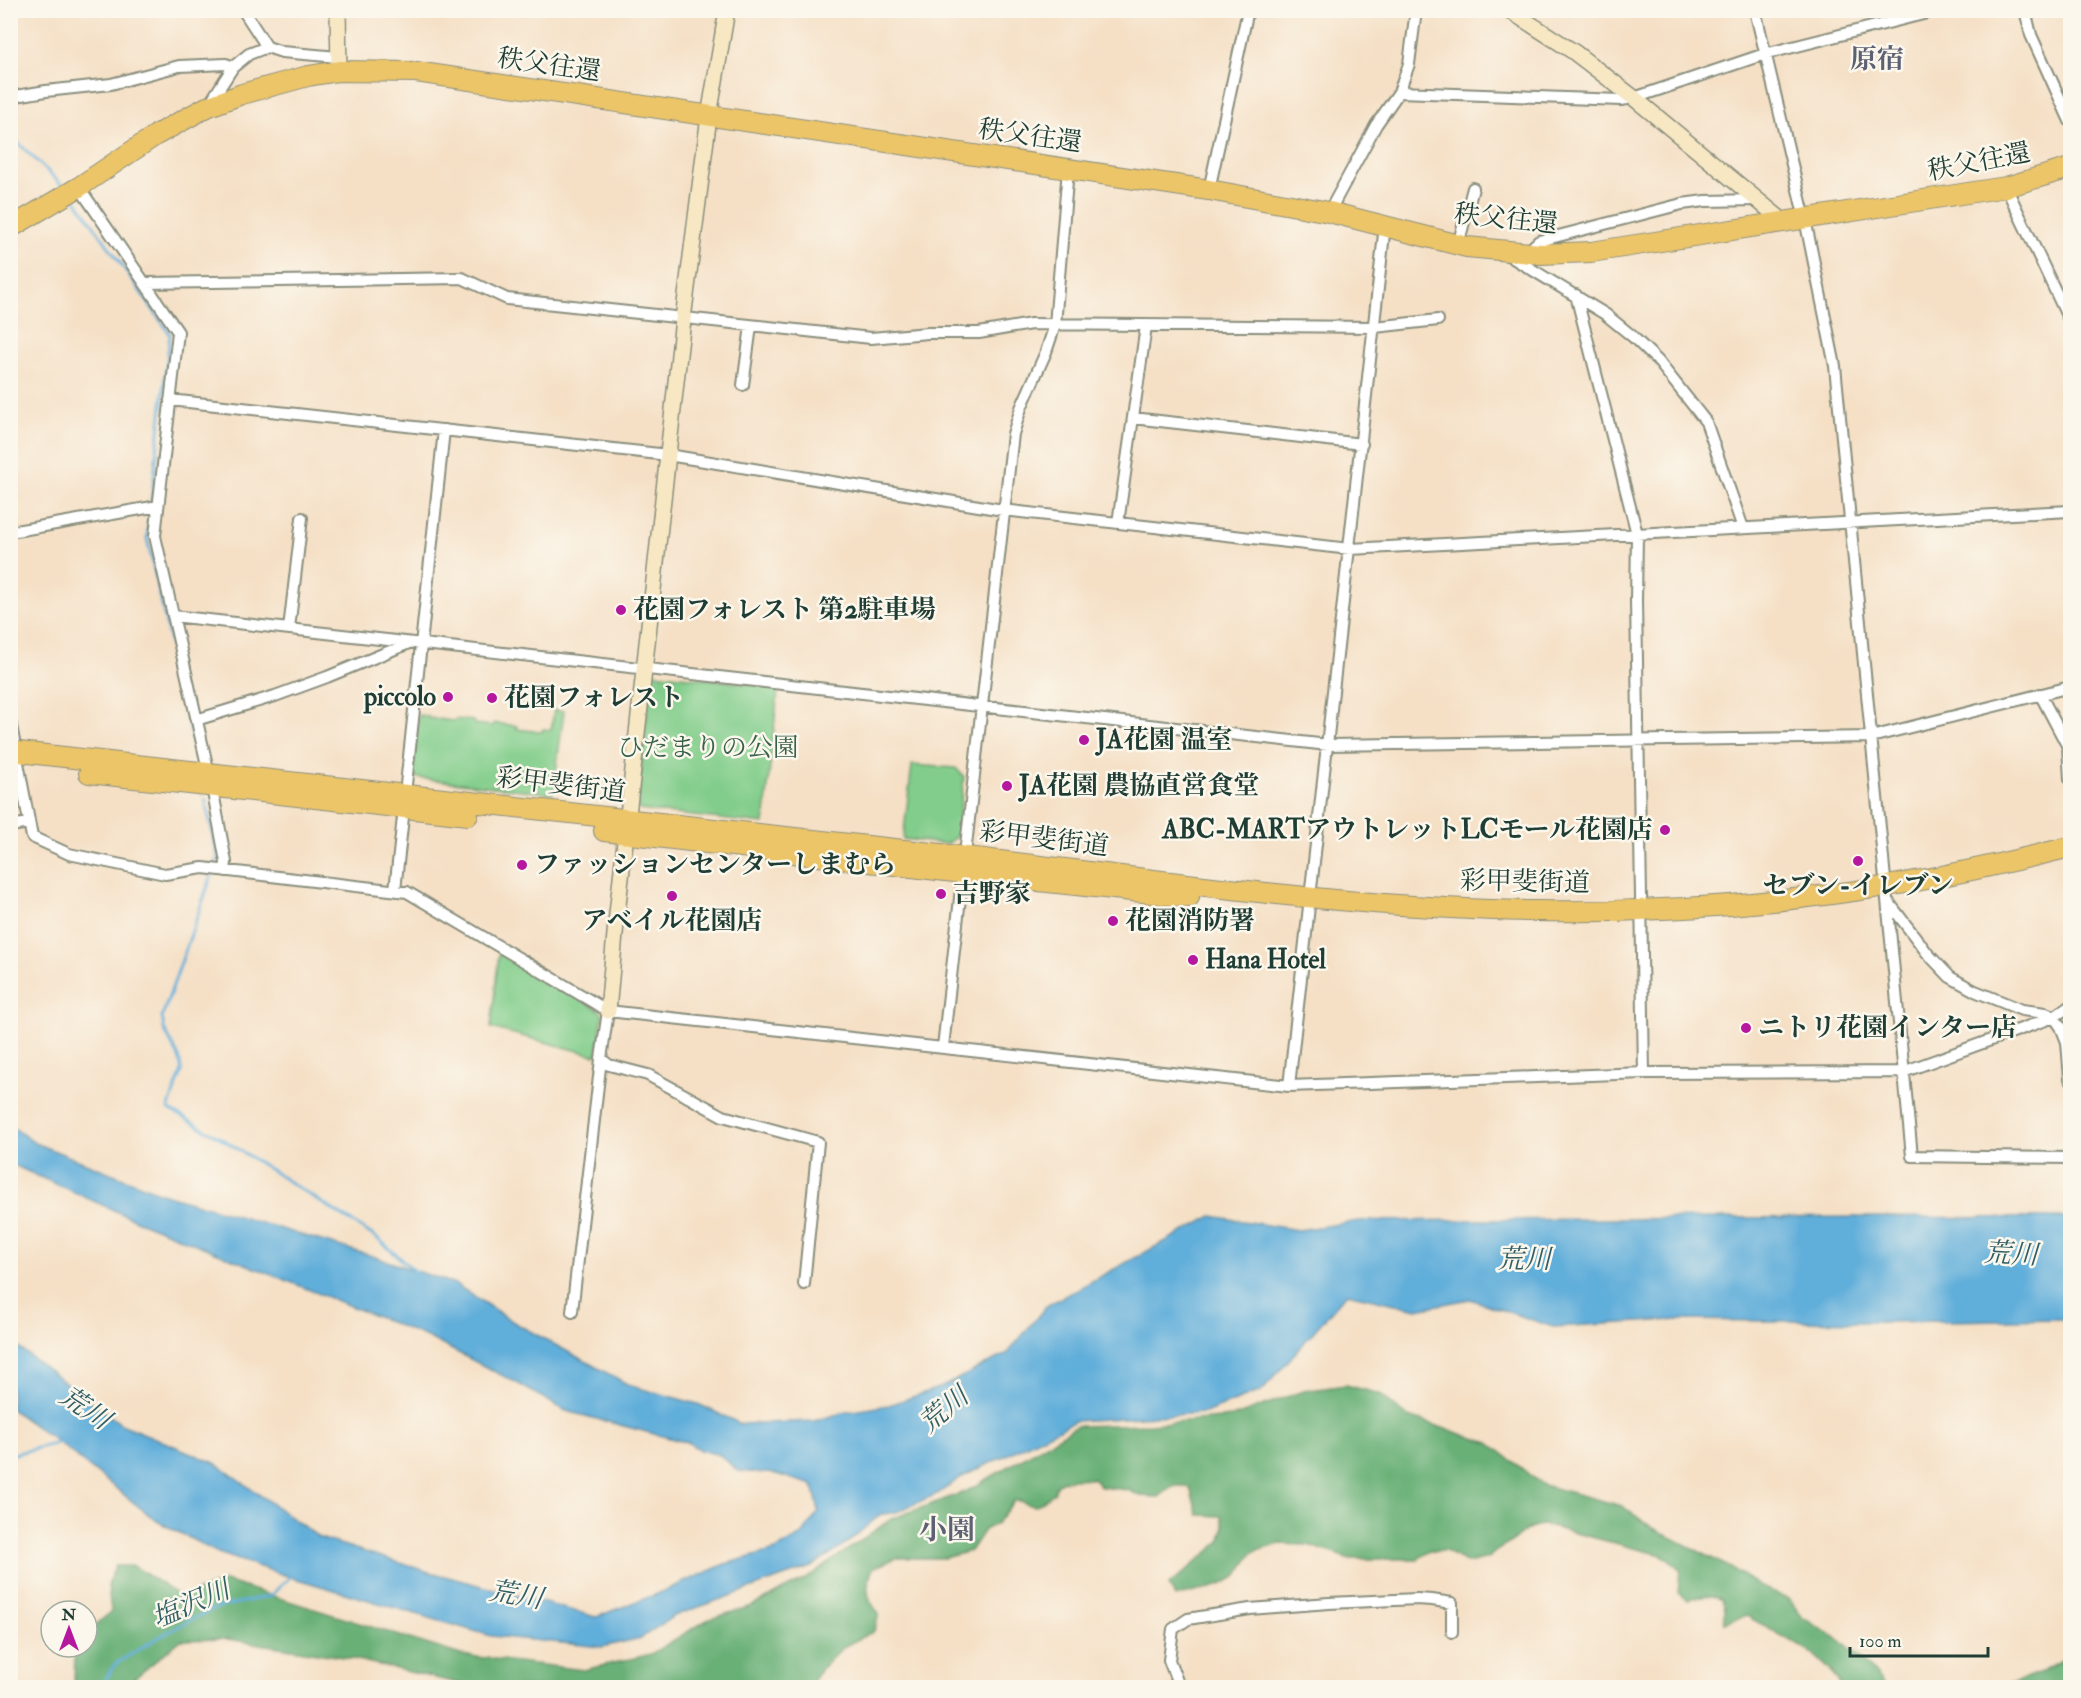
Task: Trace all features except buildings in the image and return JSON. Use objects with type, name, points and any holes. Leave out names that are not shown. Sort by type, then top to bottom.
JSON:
[{"type":"highway","name":"秩父往還","points":[[10,228],[71,192],[156,135],[207,108],[242,94],[308,76],[338,64],[416,72],[1209,190],[1329,212],[1458,245],[1526,253],[1591,252],[1805,219],[2006,187],[2070,168]]},
{"type":"highway","name":"彩甲斐街道","points":[[14,758],[1309,903],[1642,916],[1972,882],[2070,860]]},
{"type":"highway","name":"彩甲斐街道","points":[[1885,892],[2070,847]]},
{"type":"street","points":[[243,10],[267,46],[282,52],[338,64],[338,10]]},
{"type":"street","points":[[572,1312],[608,1011],[626,827],[683,319],[709,116],[727,10]]},
{"type":"street","points":[[1209,190],[1248,10]]},
{"type":"street","points":[[1329,212],[1376,125],[1399,92],[1409,64],[1416,10]]},
{"type":"street","points":[[1509,10],[1574,52],[1634,98],[1784,222]]},
{"type":"street","points":[[1755,10],[1805,219],[1835,366],[1912,1156],[2070,1158]]},
{"type":"street","points":[[1399,92],[1621,100],[1634,98],[1765,54],[1938,10]]},
{"type":"street","points":[[2025,10],[2031,36],[2070,121]]},
{"type":"street","points":[[207,108],[233,67],[249,54],[267,46]]},
{"type":"street","points":[[10,97],[111,84],[179,66],[226,64],[233,67]]},
{"type":"street","points":[[942,1047],[1013,434],[1021,408],[1047,352],[1055,325],[1068,169]]},
{"type":"street","points":[[2006,187],[2070,322]]},
{"type":"street","points":[[1458,245],[1473,188]]},
{"type":"street","points":[[71,192],[145,283],[178,332],[168,369],[170,400],[155,536],[210,780],[226,862],[218,870]]},
{"type":"street","points":[[1526,253],[1539,241],[1682,204],[1758,200]]},
{"type":"street","points":[[1289,1086],[1385,225]]},
{"type":"street","points":[[1500,251],[1576,295],[1623,329],[1658,361],[1706,422],[1743,528]]},
{"type":"street","points":[[145,283],[462,278],[507,299],[871,338],[928,333],[979,333],[1031,324],[1375,327],[1438,320]]},
{"type":"street","points":[[1576,295],[1637,534],[1636,601],[1644,1073]]},
{"type":"street","points":[[743,385],[751,326]]},
{"type":"street","points":[[1118,523],[1146,326]]},
{"type":"street","points":[[170,400],[668,455],[1003,510],[1350,549],[2070,511]]},
{"type":"street","points":[[1133,418],[1362,444]]},
{"type":"street","points":[[395,890],[444,430]]},
{"type":"street","points":[[10,532],[158,506]]},
{"type":"street","points":[[289,629],[302,518]]},
{"type":"street","points":[[172,616],[1328,745],[1871,737],[2070,687]]},
{"type":"street","points":[[196,720],[275,696],[410,643]]},
{"type":"street","points":[[2040,694],[2068,747],[2070,779]]},
{"type":"street","points":[[10,720],[14,758],[32,837],[69,854],[165,874],[218,870],[406,892],[608,1011],[1289,1086],[1644,1073],[1903,1072],[2054,1017],[2070,1006]]},
{"type":"street","points":[[10,825],[29,823]]},
{"type":"street","points":[[1885,892],[1928,954],[1950,976],[1975,991],[2022,1010],[2054,1017],[2067,1042],[2070,1078]]},
{"type":"street","points":[[601,1059],[609,1065],[648,1075],[723,1116],[818,1142],[804,1284]]},
{"type":"street","points":[[1178,1688],[1169,1660],[1173,1629],[1188,1619],[1250,1609],[1329,1603],[1432,1600],[1452,1603],[1452,1632]]},
{"type":"green space","name":"ひだまりの公園","points":[[655,673],[776,687],[778,691],[764,824],[640,810],[637,805],[651,676]]},
{"type":"green space","points":[[554,710],[564,711],[553,794],[411,777],[419,715],[454,721],[455,719],[474,721],[474,724],[493,726],[493,723],[517,726],[517,729],[542,732],[543,729],[551,730]]},
{"type":"green space","points":[[912,765],[956,768],[964,777],[957,836],[946,844],[903,839]]},
{"type":"green space","points":[[499,952],[600,1010],[603,1015],[597,1054],[491,1028]]},
{"type":"green space","points":[[1346,1385],[1380,1394],[1406,1416],[1489,1443],[1543,1485],[1622,1506],[1653,1528],[1733,1569],[1763,1589],[1788,1598],[1803,1618],[1840,1640],[1886,1687],[1842,1687],[1831,1671],[1812,1653],[1747,1616],[1724,1623],[1725,1609],[1722,1600],[1714,1596],[1705,1596],[1688,1600],[1678,1593],[1680,1569],[1662,1555],[1543,1525],[1528,1530],[1489,1558],[1467,1563],[1446,1551],[1430,1551],[1418,1559],[1350,1559],[1308,1545],[1280,1544],[1253,1552],[1237,1576],[1221,1585],[1175,1597],[1169,1585],[1220,1542],[1224,1528],[1222,1516],[1198,1515],[1190,1488],[1185,1486],[1173,1487],[1159,1497],[1140,1496],[1128,1490],[1101,1487],[1093,1479],[1084,1479],[1057,1484],[1054,1493],[1036,1506],[1014,1501],[997,1523],[984,1530],[970,1551],[944,1558],[896,1558],[873,1568],[868,1592],[871,1603],[879,1614],[874,1631],[843,1647],[821,1669],[808,1687],[627,1687],[628,1681],[539,1687],[474,1687],[349,1658],[228,1639],[181,1640],[124,1687],[74,1687],[75,1659],[99,1659],[99,1622],[111,1612],[108,1585],[115,1566],[134,1566],[180,1598],[225,1581],[461,1655],[584,1670],[651,1654],[707,1620],[752,1606],[807,1578],[891,1519],[967,1491],[1077,1426],[1150,1424],[1232,1417],[1303,1391]]},
{"type":"green space","points":[[2070,1655],[2070,1687],[2001,1687],[2041,1672]]},
{"type":"water","name":"荒川","points":[[11,1126],[35,1143],[161,1193],[372,1256],[455,1284],[515,1323],[631,1386],[698,1404],[741,1424],[814,1421],[842,1413],[889,1405],[944,1386],[1008,1353],[1046,1306],[1212,1216],[1298,1230],[1359,1221],[1860,1217],[2070,1218],[2070,1319],[1881,1322],[1674,1320],[1553,1327],[1470,1299],[1417,1309],[1347,1293],[1263,1390],[1205,1413],[1075,1421],[960,1478],[939,1493],[894,1513],[881,1514],[847,1543],[811,1567],[674,1616],[641,1638],[602,1647],[491,1636],[290,1577],[218,1553],[157,1521],[59,1443],[11,1409],[11,1342],[121,1424],[215,1463],[320,1538],[426,1571],[596,1617],[657,1594],[725,1564],[776,1550],[802,1535],[819,1511],[813,1485],[776,1474],[738,1471],[720,1455],[700,1450],[689,1443],[566,1411],[427,1337],[138,1221],[11,1164]]},
{"type":"waterway","points":[[10,135],[65,188]]},
{"type":"waterway","points":[[74,197],[170,334],[151,504]]},
{"type":"waterway","points":[[150,510],[147,538],[196,758]]},
{"type":"waterway","points":[[205,799],[218,857],[162,1017],[164,1029],[179,1057],[182,1071],[168,1109],[219,1137],[377,1238],[416,1272]]},
{"type":"waterway","points":[[10,1455],[61,1442]]},
{"type":"waterway","name":"塩沢川","points":[[101,1688],[114,1665],[154,1640],[219,1607],[270,1596],[292,1575]]},
{"type":"place","name":"花園フォレスト 第2駐車場","points":[[621,610]]},
{"type":"place","name":"piccolo","points":[[448,697]]},
{"type":"place","name":"花園フォレスト","points":[[492,698]]},
{"type":"place","name":"JA花園 温室","points":[[1084,740]]},
{"type":"place","name":"JA花園 農協直営食堂","points":[[1007,786]]},
{"type":"place","name":"ABC-MARTアウトレットLCモール花園店","points":[[1665,830]]},
{"type":"place","name":"セブン-イレブン","points":[[1858,861]]},
{"type":"place","name":"ファッションセンターしまむら","points":[[522,865]]},
{"type":"place","name":"吉野家","points":[[941,894]]},
{"type":"place","name":"アベイル花園店","points":[[672,896]]},
{"type":"place","name":"花園消防署","points":[[1113,921]]},
{"type":"place","name":"Hana Hotel","points":[[1193,960]]},
{"type":"place","name":"ニトリ花園インター店","points":[[1746,1028]]},
{"type":"district","name":"原宿","points":[[1877,59]]},
{"type":"district","name":"小園","points":[[947,1530]]}]
